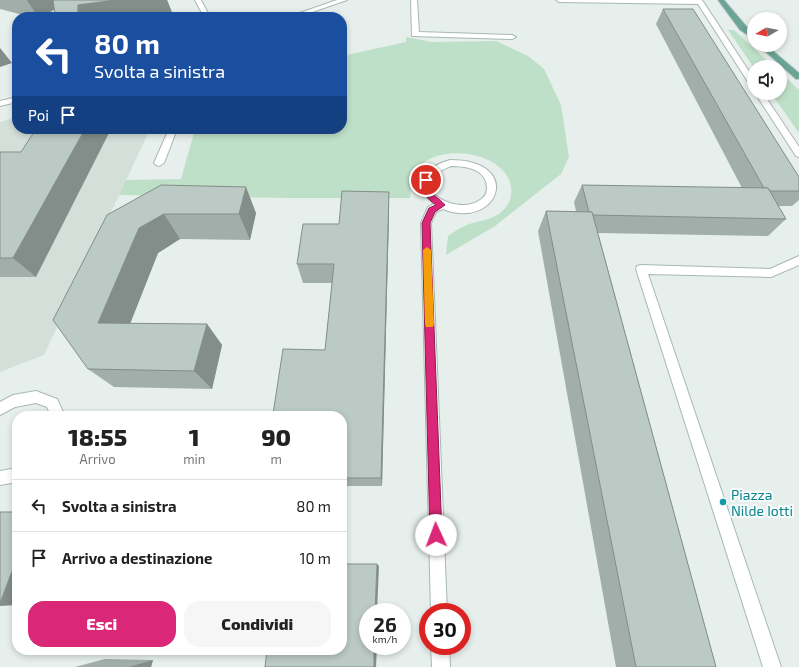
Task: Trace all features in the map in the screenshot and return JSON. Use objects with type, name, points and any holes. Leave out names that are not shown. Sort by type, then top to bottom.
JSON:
[{"type":"main road","points":[[721,0],[747,32]]},
{"type":"main road","points":[[770,52],[799,77]]},
{"type":"street","points":[[198,0],[204,12]]},
{"type":"street","points":[[307,12],[344,0]]},
{"type":"street","points":[[414,0],[415,34],[512,37]]},
{"type":"street","points":[[559,0],[699,1],[747,74]]},
{"type":"street","points":[[0,104],[12,100]]},
{"type":"street","points":[[764,100],[799,154]]},
{"type":"street","points":[[159,163],[171,134]]},
{"type":"street","points":[[439,603],[426,223],[432,210],[441,205],[454,209],[468,209],[480,205],[489,198],[492,190],[491,181],[485,172],[475,166],[463,163],[450,163],[439,166],[430,172],[426,180],[426,190],[432,198],[441,205]]},
{"type":"street","points":[[772,667],[641,269],[771,273],[799,260]]},
{"type":"street","points":[[0,409],[13,401],[36,397],[52,403],[56,411]]},
{"type":"street","points":[[0,478],[12,476]]},
{"type":"street","points":[[440,655],[441,667]]},
{"type":"shaded area","points":[[12,118],[12,134],[148,134],[44,355],[0,372],[0,122]]},
{"type":"green space","points":[[728,30],[734,30],[747,42],[747,52],[758,52],[766,60],[749,60]]},
{"type":"green space","points":[[406,37],[432,42],[496,41],[528,56],[544,69],[561,105],[569,157],[561,174],[495,226],[446,255],[448,236],[466,225],[496,216],[504,209],[510,200],[511,186],[506,174],[495,164],[482,157],[466,154],[450,154],[435,157],[422,164],[412,176],[410,198],[289,198],[119,195],[126,180],[181,179],[194,134],[347,134],[347,55],[406,42]]},
{"type":"green space","points":[[787,79],[799,90],[799,133],[776,100],[787,100]]},
{"type":"building","points":[[53,0],[116,0],[78,5],[78,12],[55,12]]},
{"type":"building","points":[[663,9],[693,9],[747,95],[747,100],[750,100],[799,177],[799,191],[770,191],[768,188],[764,188]]},
{"type":"building","points":[[33,134],[82,134],[13,258],[0,258],[0,152],[21,152]]},
{"type":"building","points":[[161,185],[246,187],[239,214],[164,214],[139,228],[98,323],[207,324],[194,371],[88,369],[53,320],[107,215]]},
{"type":"building","points":[[582,185],[768,188],[786,219],[593,215],[592,212],[589,212]]},
{"type":"building","points":[[342,191],[389,192],[381,478],[347,478],[347,411],[273,411],[283,349],[325,350],[334,264],[297,264],[303,224],[339,224]]},
{"type":"building","points":[[546,211],[592,212],[716,667],[636,667]]},
{"type":"building","points":[[0,512],[12,512],[12,571],[0,603]]},
{"type":"building","points":[[347,564],[377,564],[375,603],[359,603],[359,655],[374,655],[374,667],[265,667],[266,655],[347,655]]},
{"type":"slow traffic","points":[[427,250],[430,324]]},
{"type":"place","name":"Piazza Nilde Iotti","points":[[723,502]]},
{"type":"route","points":[[426,180],[426,190],[432,198],[441,205],[432,210],[426,223],[436,535]]}]
